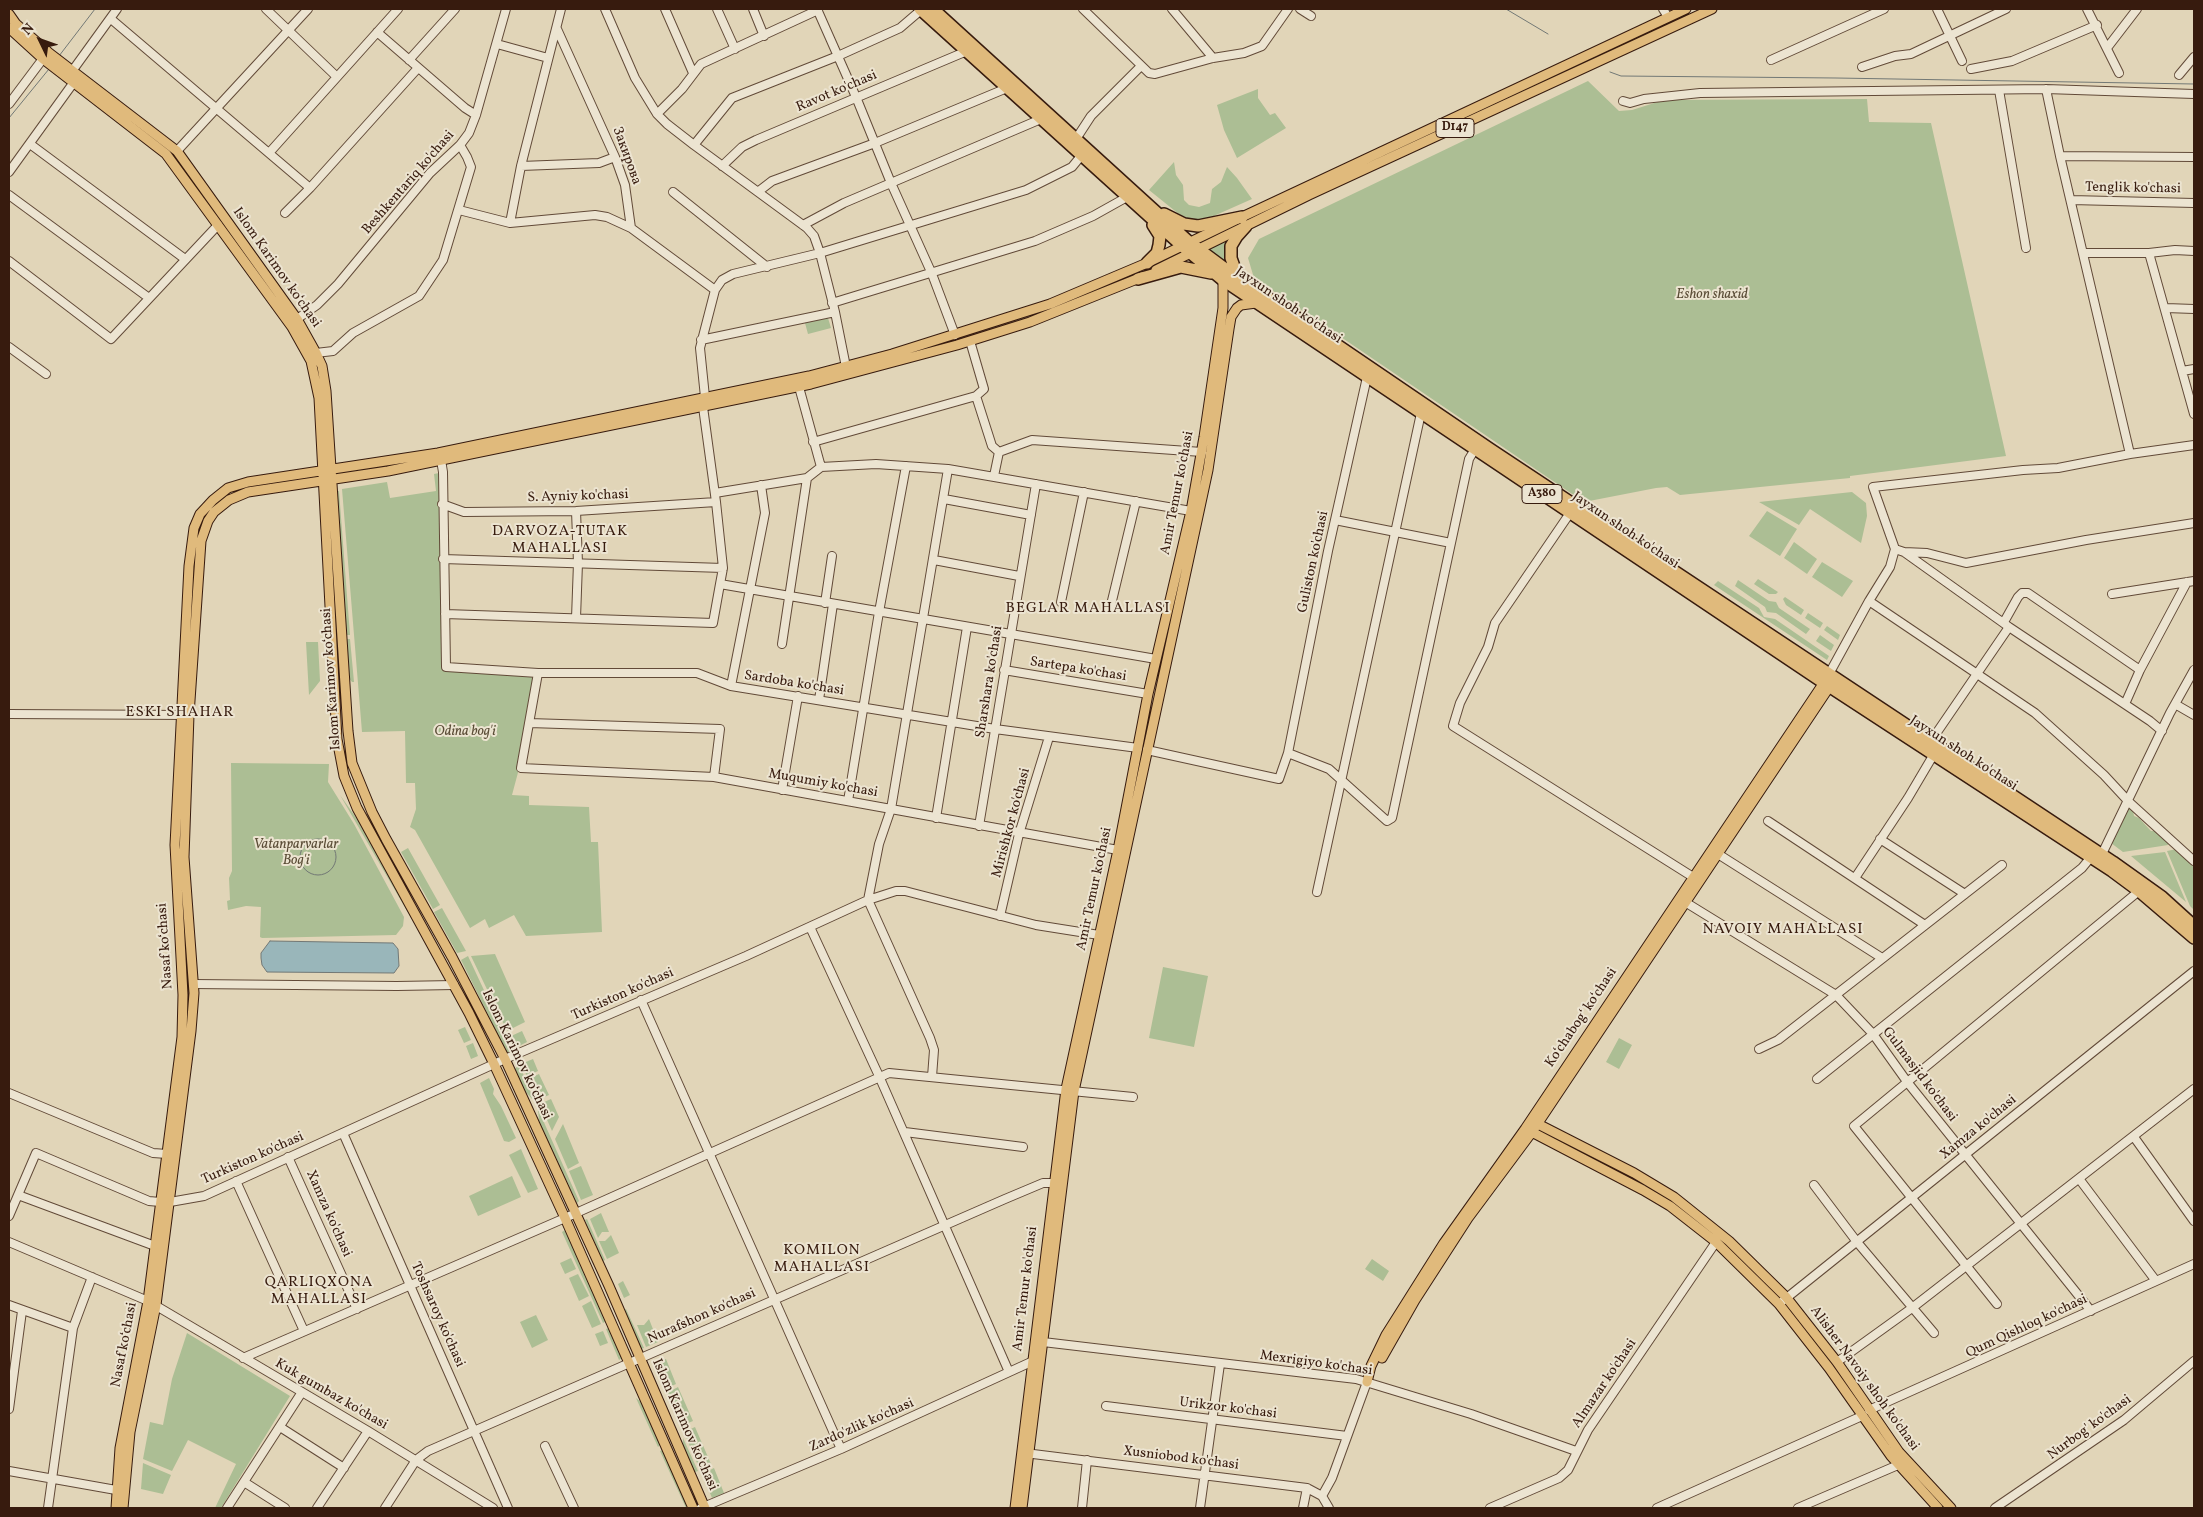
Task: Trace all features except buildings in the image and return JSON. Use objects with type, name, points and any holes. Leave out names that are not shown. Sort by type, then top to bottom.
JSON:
[{"type":"highway","name":"Jayxun shoh ko'chasi","points":[[931,10],[966,50],[1007,88],[1127,197],[1148,210]]},
{"type":"highway","name":"Jayxun shoh ko'chasi","points":[[931,10],[1076,139],[1219,277],[1475,450],[1637,551],[1830,681],[1934,754],[2162,897],[2194,926]]},
{"type":"highway","points":[[1148,210],[1184,224],[1198,226],[1244,221]]},
{"type":"highway","points":[[1147,263],[1157,253],[1160,236],[1148,210]]},
{"type":"highway","points":[[1244,221],[1232,246],[1232,258],[1236,272],[1250,287]]},
{"type":"highway","name":"Jayxun shoh ko'chasi","points":[[1190,247],[1576,513]]},
{"type":"highway","points":[[1138,278],[1181,267],[1219,277]]},
{"type":"highway","name":"Jayxun shoh ko'chasi","points":[[1830,681],[1931,741],[2096,856],[2194,938]]},
{"type":"main road","name":"D147","points":[[1190,247],[1666,13],[1686,9]]},
{"type":"main road","name":"D147","points":[[1244,221],[1712,9]]},
{"type":"main road","name":"Islom Karimov ko‘chasi","points":[[9,14],[45,56]]},
{"type":"main road","name":"Islom Karimov ko‘chasi","points":[[9,28],[166,154],[292,327],[311,361],[316,373],[327,470],[332,479],[352,763],[372,812],[452,957],[505,1059],[640,1359],[703,1508]]},
{"type":"main road","name":"Islom Karimov ko‘chasi","points":[[68,74],[168,142],[177,151],[297,319],[322,366],[326,391],[327,470],[323,481],[337,739],[344,776],[357,808],[454,985],[494,1064],[565,1218],[693,1508]]},
{"type":"main road","points":[[514,441],[703,407],[799,387],[846,367],[955,335],[1050,304],[1190,247]]},
{"type":"main road","points":[[514,441],[705,397],[823,377],[970,340],[1030,322],[1138,278],[1190,247]]},
{"type":"main road","name":"Amir Temur ko'chasi","points":[[1015,1508],[1043,1342],[1070,1090],[1143,749],[1148,694],[1191,511],[1202,452],[1223,308],[1219,277]]},
{"type":"main road","name":"Amir Temur ko'chasi","points":[[1022,1508],[1031,1362],[1054,1183],[1099,935],[1208,470],[1230,323],[1241,305],[1256,303]]},
{"type":"main road","name":"Nasaf ko‘chasi","points":[[116,1508],[120,1448],[152,1303],[155,1246],[182,1037],[183,995],[175,845],[185,715],[194,528],[200,514],[212,500],[228,488],[238,484],[514,441]]},
{"type":"main road","name":"Nasaf ko‘chasi","points":[[191,603],[201,541],[208,521],[222,505],[237,496],[248,492],[372,474],[441,460],[514,441]]},
{"type":"main road","name":"Ko‘chabog‘ ko‘chasi","points":[[1367,1382],[1371,1366],[1386,1335],[1462,1216],[1528,1131],[1694,880],[1830,681]]},
{"type":"main road","name":"Nasaf ko‘chasi","points":[[123,1508],[130,1432],[170,1202],[192,1030],[193,984],[184,857],[185,715]]},
{"type":"main road","name":"Ko‘chabog‘ ko‘chasi","points":[[1534,1122],[1685,902],[1694,880],[1718,854],[1751,796]]},
{"type":"main road","points":[[388,865],[398,860]]},
{"type":"main road","name":"Alisher Navoiy shoh ko'chasi","points":[[1534,1122],[1674,1197],[1729,1241],[1837,1362],[1898,1465],[1938,1508]]},
{"type":"main road","name":"Alisher Navoiy shoh ko'chasi","points":[[1528,1131],[1670,1206],[1716,1242],[1782,1300],[1829,1368],[1899,1452],[1951,1508]]},
{"type":"street","points":[[9,172],[30,144],[68,74],[112,19],[117,9]]},
{"type":"street","points":[[266,9],[337,76]]},
{"type":"street","points":[[177,151],[308,9]]},
{"type":"street","points":[[269,153],[398,9]]},
{"type":"street","points":[[409,60],[455,9]]},
{"type":"street","name":"Beshkentariq ko'chasi","points":[[297,319],[317,305],[338,284],[430,172],[460,145],[469,132],[476,115],[506,9]]},
{"type":"street","points":[[510,223],[521,166],[561,9]]},
{"type":"street","points":[[605,9],[635,78],[657,114],[694,145],[803,225],[814,236],[835,312],[846,367]]},
{"type":"street","points":[[665,9],[693,73]]},
{"type":"street","points":[[717,9],[735,49]]},
{"type":"street","points":[[753,9],[764,36]]},
{"type":"street","points":[[657,114],[682,88],[701,64],[764,36],[817,9],[891,183],[912,226],[955,335]]},
{"type":"street","points":[[1083,9],[1141,66],[1149,73],[1155,74],[1213,58],[1244,53],[1262,46],[1288,9]]},
{"type":"street","points":[[1172,9],[1213,58]]},
{"type":"street","points":[[1300,9],[1310,16]]},
{"type":"street","points":[[1771,60],[1884,9]]},
{"type":"street","points":[[1937,9],[1962,60]]},
{"type":"street","points":[[1862,67],[1895,56],[1911,54],[2006,9]]},
{"type":"street","points":[[2088,9],[2119,73]]},
{"type":"street","points":[[2107,48],[2137,9]]},
{"type":"street","points":[[694,145],[732,98],[838,56],[900,28],[931,10]]},
{"type":"street","points":[[112,19],[310,188]]},
{"type":"street","points":[[1971,69],[2012,61],[2097,26]]},
{"type":"street","name":"Закирова","points":[[557,29],[626,185],[631,228]]},
{"type":"street","points":[[377,32],[465,108],[476,115]]},
{"type":"street","points":[[497,44],[548,58]]},
{"type":"street","name":"Ravot ko'chasi","points":[[722,166],[742,147],[756,140],[966,50]]},
{"type":"street","points":[[9,104],[45,56]]},
{"type":"street","points":[[2179,75],[2194,57]]},
{"type":"street","points":[[1076,139],[1091,116],[1141,66]]},
{"type":"street","points":[[285,213],[310,188],[418,68]]},
{"type":"street","points":[[759,191],[772,181],[875,142],[1007,88]]},
{"type":"street","points":[[1999,90],[2026,248]]},
{"type":"street","points":[[2046,90],[2130,454]]},
{"type":"street","points":[[1623,101],[1630,103],[1644,99],[1700,93],[2046,90],[2194,94]]},
{"type":"street","points":[[803,225],[836,207],[1041,119]]},
{"type":"street","points":[[30,144],[185,259]]},
{"type":"street","points":[[316,353],[333,350],[353,333],[419,296],[443,260],[459,210],[470,167],[460,145]]},
{"type":"street","points":[[705,397],[700,348],[701,340],[715,290],[722,280],[733,274],[820,253],[1026,190],[1072,167],[1081,156]]},
{"type":"street","points":[[2060,156],[2194,157]]},
{"type":"street","points":[[521,166],[599,163],[615,157]]},
{"type":"street","points":[[673,192],[767,267]]},
{"type":"street","points":[[9,195],[149,298]]},
{"type":"street","points":[[832,303],[1035,241],[1093,216],[1127,197]]},
{"type":"street","name":"Tenglik ko'chasi","points":[[2071,200],[2194,203]]},
{"type":"street","points":[[459,210],[510,223],[594,215],[607,217],[631,228],[715,290]]},
{"type":"street","points":[[9,261],[111,339],[218,225]]},
{"type":"street","points":[[2083,253],[2194,251]]},
{"type":"street","points":[[2148,253],[2166,308],[2194,414]]},
{"type":"street","points":[[2166,308],[2194,309]]},
{"type":"street","points":[[701,340],[835,312]]},
{"type":"street","points":[[813,442],[976,396],[984,389],[970,340]]},
{"type":"street","points":[[9,347],[46,374]]},
{"type":"street","points":[[2182,371],[2194,370]]},
{"type":"street","name":"Guliston ko'chasi","points":[[1143,749],[1280,779],[1288,753],[1335,520],[1367,377]]},
{"type":"street","points":[[799,387],[821,467]]},
{"type":"street","points":[[976,396],[992,446],[999,452]]},
{"type":"street","points":[[441,460],[443,472],[445,614],[713,623],[723,568],[703,407]]},
{"type":"street","points":[[1317,892],[1394,533],[1422,414]]},
{"type":"street","points":[[999,452],[1032,440],[1202,452]]},
{"type":"street","points":[[1830,681],[1869,601],[1890,567],[1895,549],[1873,487],[2023,470],[2058,468],[2130,454],[2194,445]]},
{"type":"street","points":[[1288,753],[1329,769],[1386,822],[1392,818],[1469,460],[1475,450]]},
{"type":"street","points":[[994,476],[999,452]]},
{"type":"street","points":[[715,493],[807,478],[821,467],[876,464],[948,469],[1191,511]]},
{"type":"street","points":[[848,801],[879,612],[906,466]]},
{"type":"street","points":[[932,1077],[934,1050],[930,1038],[868,900],[878,844],[891,809],[948,469]]},
{"type":"street","points":[[782,644],[807,478]]},
{"type":"street","name":"Sharshara ko'chasi","points":[[980,826],[1019,576],[1036,484]]},
{"type":"street","points":[[731,686],[765,513],[761,485]]},
{"type":"street","points":[[1061,602],[1084,492]]},
{"type":"street","points":[[944,499],[1031,515]]},
{"type":"street","points":[[1110,609],[1136,501]]},
{"type":"street","name":"S. Ayniy ko'chasi","points":[[442,504],[464,512],[576,511],[716,502]]},
{"type":"street","points":[[576,511],[578,563],[576,618]]},
{"type":"street","points":[[1576,513],[1496,623],[1488,647],[1460,703],[1453,726],[1694,880]]},
{"type":"street","points":[[1335,520],[1451,543]]},
{"type":"street","points":[[1895,549],[1904,552],[1927,553],[1966,563],[2086,540],[2194,523]]},
{"type":"street","points":[[1904,552],[2162,731]]},
{"type":"street","points":[[824,603],[832,556]]},
{"type":"street","points":[[443,559],[723,568]]},
{"type":"street","points":[[934,560],[1019,576]]},
{"type":"street","points":[[2125,704],[2140,670],[2191,581]]},
{"type":"street","points":[[2112,594],[2191,581]]},
{"type":"street","points":[[720,584],[790,598],[1010,633],[1156,659]]},
{"type":"street","points":[[1931,741],[1977,674],[2006,624],[2018,597],[2022,593],[2028,594],[2140,670]]},
{"type":"street","points":[[1869,601],[2035,713],[2104,775],[2128,802],[2194,860]]},
{"type":"street","points":[[819,700],[833,604]]},
{"type":"street","name":"Sardoba ko'chasi","points":[[445,614],[446,667],[538,673],[696,673],[731,686],[907,716],[1143,749]]},
{"type":"street","points":[[936,818],[950,722],[967,627]]},
{"type":"street","name":"Sartepa ko'chasi","points":[[1004,670],[1148,694]]},
{"type":"street","points":[[1817,1080],[2096,856],[2128,802],[2194,670]]},
{"type":"street","points":[[538,673],[529,723],[720,729],[714,777]]},
{"type":"street","points":[[782,790],[798,696]]},
{"type":"street","points":[[2176,704],[2194,715]]},
{"type":"street","points":[[9,714],[185,715]]},
{"type":"street","name":"Muqumiy ko'chasi","points":[[529,723],[521,768],[714,777],[1019,834],[1118,850]]},
{"type":"street","name":"Mirishkor ko'chasi","points":[[1000,916],[1019,834],[1049,737]]},
{"type":"street","points":[[1855,878],[1934,754]]},
{"type":"street","points":[[1768,820],[1925,925]]},
{"type":"street","points":[[1880,839],[1965,894]]},
{"type":"street","points":[[1718,854],[1882,958]]},
{"type":"street","points":[[1759,1050],[1778,1040],[2002,865]]},
{"type":"street","name":"Turkiston ko'chasi","points":[[170,1202],[204,1196],[505,1059],[868,900],[896,891],[905,891],[1036,926],[1099,935]]},
{"type":"street","points":[[1997,1304],[1854,1126],[2139,891]]},
{"type":"street","name":"Gulmasjid ko'chasi","points":[[1685,902],[1836,995],[1873,1034],[1908,1083],[2091,1311]]},
{"type":"street","points":[[810,927],[880,1076],[1009,1372]]},
{"type":"street","name":"Xamza ko'chasi","points":[[1782,1300],[1912,1199],[2194,971]]},
{"type":"street","points":[[193,984],[454,985]]},
{"type":"street","points":[[641,1000],[841,1450]]},
{"type":"street","points":[[244,1358],[565,1218],[888,1073],[1070,1090],[1133,1098]]},
{"type":"street","points":[[1837,1362],[1912,1308],[2192,1092],[2194,1101]]},
{"type":"street","points":[[9,1093],[153,1153],[167,1154]]},
{"type":"street","points":[[905,1132],[1023,1147]]},
{"type":"street","name":"Toshsaroy ko'chasi","points":[[343,1133],[508,1508]]},
{"type":"street","points":[[2134,1137],[2194,1221]]},
{"type":"street","points":[[9,1216],[36,1153],[149,1201],[160,1202]]},
{"type":"street","name":"Xamza ko'chasi","points":[[288,1157],[357,1309]]},
{"type":"street","points":[[2080,1180],[2156,1281]]},
{"type":"street","points":[[236,1181],[304,1332]]},
{"type":"street","name":"Nurafshon ko'chasi","points":[[390,1507],[416,1460],[428,1451],[946,1225],[1042,1184],[1054,1183]]},
{"type":"street","points":[[1814,1186],[1857,1242],[1934,1333]]},
{"type":"street","points":[[18,1195],[155,1246]]},
{"type":"street","name":"Kuk gumbaz ko'chasi","points":[[9,1242],[152,1303],[368,1431],[493,1508]]},
{"type":"street","name":"Almazar ko'chasi","points":[[1490,1508],[1559,1478],[1568,1470],[1576,1451],[1610,1397],[1716,1242]]},
{"type":"street","name":"Qum Qishloq ko'chasi","points":[[1657,1508],[2194,1264]]},
{"type":"street","points":[[48,1508],[73,1328],[92,1277]]},
{"type":"street","points":[[9,1305],[73,1328]]},
{"type":"street","points":[[9,1409],[22,1311]]},
{"type":"street","name":"Mexrigiyo ko'chasi","points":[[1043,1342],[1367,1382],[1471,1414],[1576,1451]]},
{"type":"street","name":"Nurbog' ko'chasi","points":[[1995,1508],[2124,1420],[2194,1361]]},
{"type":"street","name":"Zardo'zlik ko'chasi","points":[[703,1508],[841,1450],[1031,1362]]},
{"type":"street","points":[[1200,1508],[1220,1364]]},
{"type":"street","name":"Ko‘chabog‘ ko‘chasi","points":[[1322,1496],[1332,1478],[1367,1382]]},
{"type":"street","points":[[227,1508],[302,1392]]},
{"type":"street","name":"Urikzor ko'chasi","points":[[1106,1406],[1347,1436]]},
{"type":"street","points":[[280,1427],[344,1468]]},
{"type":"street","points":[[317,1508],[368,1431]]},
{"type":"street","points":[[545,1446],[574,1508]]},
{"type":"street","name":"Xusniobod ko'chasi","points":[[1025,1453],[1307,1488],[1322,1496]]},
{"type":"street","points":[[1082,1508],[1087,1460]]},
{"type":"street","points":[[1798,1508],[1898,1465]]},
{"type":"street","points":[[9,1471],[116,1490]]},
{"type":"street","points":[[244,1482],[285,1508]]},
{"type":"street","points":[[1303,1508],[1307,1488]]},
{"type":"street","points":[[1322,1496],[1328,1508]]},
{"type":"green space","name":"Eshon shaxid","points":[[1588,81],[1619,111],[1632,110],[1664,100],[1867,99],[1869,122],[1931,123],[2006,456],[1850,476],[1850,478],[1680,495],[1667,487],[1656,488],[1584,502],[1254,278],[1248,258],[1259,239]]},
{"type":"green space","points":[[1258,89],[1258,98],[1270,115],[1275,113],[1286,128],[1237,158],[1224,130],[1217,105]]},
{"type":"green space","points":[[1174,162],[1176,175],[1183,185],[1184,200],[1189,205],[1199,207],[1210,203],[1212,189],[1221,182],[1227,167],[1252,199],[1207,219],[1190,219],[1180,215],[1149,190]]},
{"type":"green space","points":[[1229,239],[1229,269],[1206,250]]},
{"type":"green space","points":[[828,318],[831,328],[808,334],[805,323]]},
{"type":"green space","name":"Odina bog'i","points":[[439,473],[444,669],[536,677],[520,765],[512,795],[529,796],[529,805],[589,807],[591,842],[598,842],[602,932],[526,936],[514,915],[489,928],[485,919],[470,928],[415,830],[410,827],[416,809],[415,783],[406,783],[405,731],[362,732],[342,489],[387,482],[390,498],[436,491],[434,474]]},
{"type":"green space","points":[[337,491],[339,491],[350,635],[345,635]]},
{"type":"green space","points":[[1852,492],[1866,503],[1867,516],[1861,543],[1810,509],[1799,525],[1759,502]]},
{"type":"green space","points":[[1767,511],[1797,529],[1780,556],[1749,536]]},
{"type":"green space","points":[[1794,542],[1817,559],[1807,574],[1784,558]]},
{"type":"green space","points":[[1822,562],[1853,581],[1842,597],[1812,577]]},
{"type":"green space","points":[[1758,579],[1778,592],[1776,594],[1769,594],[1754,584]]},
{"type":"green space","points":[[1738,580],[1769,601],[1776,602],[1779,608],[1810,629],[1806,634],[1776,613],[1767,612],[1765,607],[1735,586]]},
{"type":"green space","points":[[1718,581],[1759,608],[1764,617],[1775,619],[1829,656],[1827,660],[1714,585]]},
{"type":"green space","points":[[1785,597],[1804,610],[1801,615],[1786,605],[1783,599]]},
{"type":"green space","points":[[1808,613],[1823,623],[1820,628],[1805,618]]},
{"type":"green space","points":[[1827,626],[1840,635],[1838,640],[1824,630]]},
{"type":"green space","points":[[1820,635],[1834,645],[1831,651],[1816,641]]},
{"type":"green space","points":[[346,639],[350,639],[354,682],[348,677]]},
{"type":"green space","points":[[306,642],[318,642],[320,681],[309,695]]},
{"type":"green space","name":"Vatanparvarlar Bog'i","points":[[231,763],[329,764],[328,782],[354,824],[404,917],[403,926],[396,935],[262,938],[260,937],[261,907],[246,906],[228,910],[227,901],[230,900],[229,878],[232,871]]},
{"type":"green space","points":[[340,795],[362,826],[412,914],[411,918]]},
{"type":"green space","points":[[2130,808],[2133,810],[2134,816],[2139,818],[2151,831],[2157,831],[2169,841],[2168,845],[2123,852],[2111,843],[2127,810]]},
{"type":"green space","points":[[408,848],[440,905],[433,909],[401,852]]},
{"type":"green space","points":[[2177,849],[2189,859],[2189,863],[2194,867],[2194,910],[2190,906],[2167,851]]},
{"type":"green space","points":[[2165,852],[2186,902],[2131,856]]},
{"type":"green space","points":[[442,908],[466,951],[457,953],[434,912]]},
{"type":"green space","points":[[495,954],[525,1022],[507,1031],[471,956]]},
{"type":"green space","points":[[468,956],[512,1050],[507,1053],[461,960]]},
{"type":"green space","points":[[1163,967],[1208,976],[1194,1047],[1149,1038]]},
{"type":"green space","points":[[465,1027],[471,1040],[464,1043],[458,1030]]},
{"type":"green space","points":[[522,1031],[527,1042],[515,1048],[509,1037]]},
{"type":"green space","points":[[1619,1038],[1632,1045],[1619,1069],[1606,1062]]},
{"type":"green space","points":[[473,1043],[478,1056],[471,1059],[466,1046]]},
{"type":"green space","points":[[533,1059],[538,1071],[527,1076],[521,1064]]},
{"type":"green space","points":[[519,1064],[532,1099],[524,1090],[515,1069]]},
{"type":"green space","points":[[539,1074],[549,1095],[542,1098],[535,1097],[528,1079]]},
{"type":"green space","points":[[489,1078],[494,1089],[493,1094],[501,1106],[516,1138],[509,1142],[504,1141],[480,1083]]},
{"type":"green space","points":[[551,1099],[559,1117],[552,1131],[541,1106],[542,1103]]},
{"type":"green space","points":[[538,1109],[579,1201],[577,1203],[539,1121]]},
{"type":"green space","points":[[563,1124],[579,1163],[568,1169],[555,1139]]},
{"type":"green space","points":[[521,1149],[538,1189],[528,1193],[509,1155]]},
{"type":"green space","points":[[581,1166],[593,1195],[581,1200],[569,1171]]},
{"type":"green space","points":[[512,1176],[521,1197],[478,1216],[469,1196]]},
{"type":"green space","points":[[601,1213],[609,1232],[602,1232],[598,1238],[590,1219]]},
{"type":"green space","points":[[587,1219],[605,1260],[603,1261],[585,1220]]},
{"type":"green space","points":[[565,1230],[607,1321],[603,1323],[562,1232]]},
{"type":"green space","points":[[611,1235],[619,1253],[607,1259],[599,1241],[605,1241]]},
{"type":"green space","points":[[571,1258],[576,1269],[565,1274],[560,1263]]},
{"type":"green space","points":[[1372,1259],[1389,1271],[1383,1281],[1365,1269]]},
{"type":"green space","points":[[578,1274],[589,1296],[579,1301],[569,1278]]},
{"type":"green space","points":[[623,1281],[630,1295],[624,1298],[618,1284]]},
{"type":"green space","points":[[591,1301],[601,1324],[592,1328],[582,1306]]},
{"type":"green space","points":[[626,1309],[644,1348],[641,1349],[624,1310]]},
{"type":"green space","points":[[536,1315],[548,1340],[532,1348],[520,1322]]},
{"type":"green space","points":[[649,1319],[658,1342],[646,1347],[637,1325],[644,1325]]},
{"type":"green space","points":[[609,1328],[622,1358],[619,1360],[606,1329]]},
{"type":"green space","points":[[603,1331],[608,1343],[600,1346],[595,1334]]},
{"type":"green space","points":[[187,1333],[290,1396],[221,1508],[215,1508],[236,1464],[188,1440],[172,1471],[143,1459],[150,1422],[163,1425],[172,1379]]},
{"type":"green space","points":[[666,1359],[676,1384],[665,1389],[654,1364]]},
{"type":"green space","points":[[678,1387],[693,1421],[681,1426],[667,1393]]},
{"type":"green space","points":[[636,1398],[641,1402],[660,1445],[658,1447]]},
{"type":"green space","points":[[695,1427],[711,1464],[700,1470],[684,1432]]},
{"type":"green space","points":[[683,1438],[698,1471],[695,1472],[683,1445]]},
{"type":"green space","points":[[663,1450],[687,1505],[686,1508],[660,1451]]},
{"type":"green space","points":[[143,1463],[171,1475],[163,1494],[141,1489]]},
{"type":"green space","points":[[714,1468],[724,1493],[712,1498],[702,1474]]},
{"type":"water","points":[[270,941],[393,943],[398,949],[399,966],[394,973],[267,972],[262,965],[261,953]]},
{"type":"waterway","points":[[59,56],[95,9]]},
{"type":"waterway","points":[[1506,9],[1548,34]]},
{"type":"waterway","points":[[9,118],[49,69]]},
{"type":"waterway","points":[[1610,72],[1621,76],[2194,84]]},
{"type":"waterway","points":[[318,839],[331,844],[336,857],[331,870],[318,875],[305,870],[300,857],[305,844],[318,839]]},
{"type":"district","name":"DARVOZA-TUTAK MAHALLASI","points":[[560,540]]},
{"type":"district","name":"BEGLAR MAHALLASI","points":[[1088,609]]},
{"type":"district","name":"ESKI SHAHAR","points":[[180,713]]},
{"type":"district","name":"NAVOIY MAHALLASI","points":[[1783,930]]},
{"type":"district","name":"KOMILON MAHALLASI","points":[[822,1260]]},
{"type":"district","name":"QARLIQXONA MAHALLASI","points":[[319,1292]]}]
